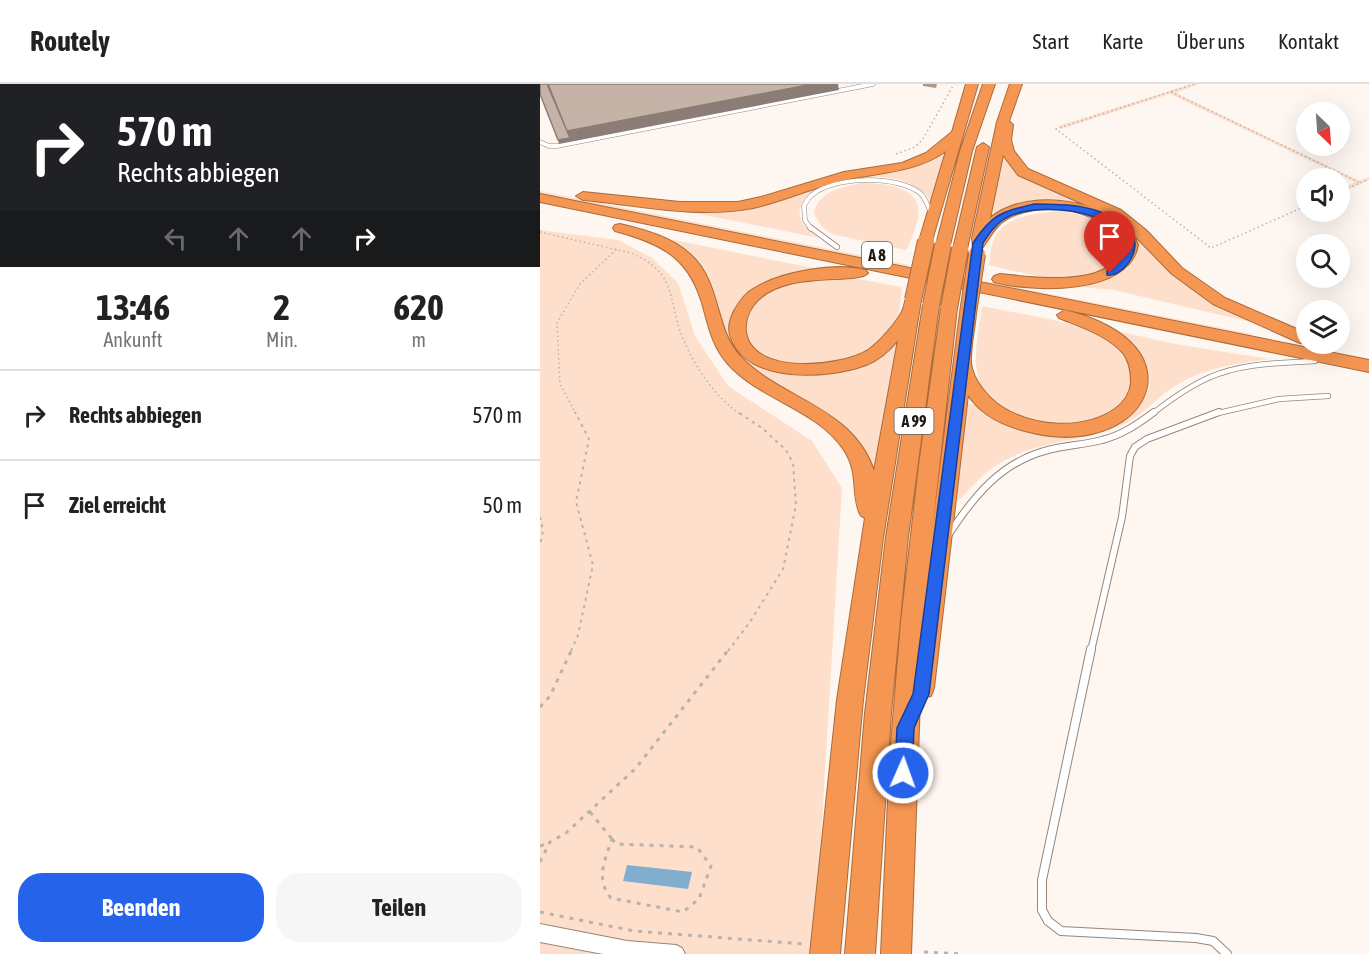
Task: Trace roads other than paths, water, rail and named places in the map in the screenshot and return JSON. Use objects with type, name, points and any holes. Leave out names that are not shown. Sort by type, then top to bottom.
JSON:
[{"type":"highway","points":[[816,949],[872,538],[926,306],[926,241],[972,84]]},
{"type":"highway","points":[[905,728],[921,694],[942,545],[957,421],[961,363],[993,126],[1016,84]]},
{"type":"highway","name":"A 99","points":[[896,954],[905,728],[934,421],[926,306],[960,249],[993,126],[995,85]]},
{"type":"highway","name":"A 99","points":[[860,954],[878,713],[926,306],[966,151],[995,85]]},
{"type":"highway","points":[[993,126],[1006,126],[1005,150],[1023,172],[1116,213],[1142,233],[1177,271],[1219,301],[1296,335]]},
{"type":"highway","points":[[579,195],[689,207],[740,206],[783,196],[846,176],[915,164],[935,155],[956,135]]},
{"type":"highway","name":"A 8","points":[[540,188],[1296,337]]},
{"type":"highway","name":"A 8","points":[[540,198],[1369,366]]},
{"type":"highway","points":[[977,248],[989,226],[1002,216],[1034,206],[1055,205],[1081,209],[1105,217],[1120,227],[1130,240],[1130,251],[1124,262],[1110,273],[1089,280],[1067,283],[1000,279]]},
{"type":"highway","points":[[540,208],[1240,350],[1369,366]]},
{"type":"highway","points":[[616,223],[620,228],[662,241],[681,253],[697,271],[707,292],[720,341],[735,360],[755,379],[820,415],[851,444],[863,467],[872,538]]},
{"type":"highway","points":[[860,273],[798,276],[757,294],[742,310],[737,326],[740,340],[752,354],[771,364],[796,370],[825,369],[851,364],[873,354],[926,306]]},
{"type":"highway","points":[[961,363],[971,386],[982,401],[1004,417],[1035,427],[1059,430],[1100,424],[1118,416],[1138,397],[1141,384],[1138,364],[1132,352],[1115,338],[1094,326],[1064,315]]},
{"type":"highway","points":[[1350,348],[1369,352]]},
{"type":"street","points":[[540,933],[627,950],[676,954]]},
{"type":"lane","points":[[840,84],[846,89]]},
{"type":"lane","points":[[540,142],[549,146],[557,146],[873,84]]},
{"type":"lane","points":[[837,247],[810,227],[804,214],[807,202],[812,195],[832,185],[866,178],[906,185],[920,194],[933,217]]},
{"type":"lane","points":[[942,545],[984,484],[1012,464],[1047,450],[1115,436],[1133,428],[1197,382],[1227,371],[1257,365],[1315,361]]},
{"type":"lane","points":[[1227,954],[1213,941],[1196,938],[1061,931],[1047,923],[1040,906],[1042,880],[1100,606],[1122,517],[1130,456],[1135,447],[1147,439],[1229,407],[1276,398],[1328,396]]},
{"type":"water","points":[[627,865],[692,872],[688,889],[623,881]]}]
